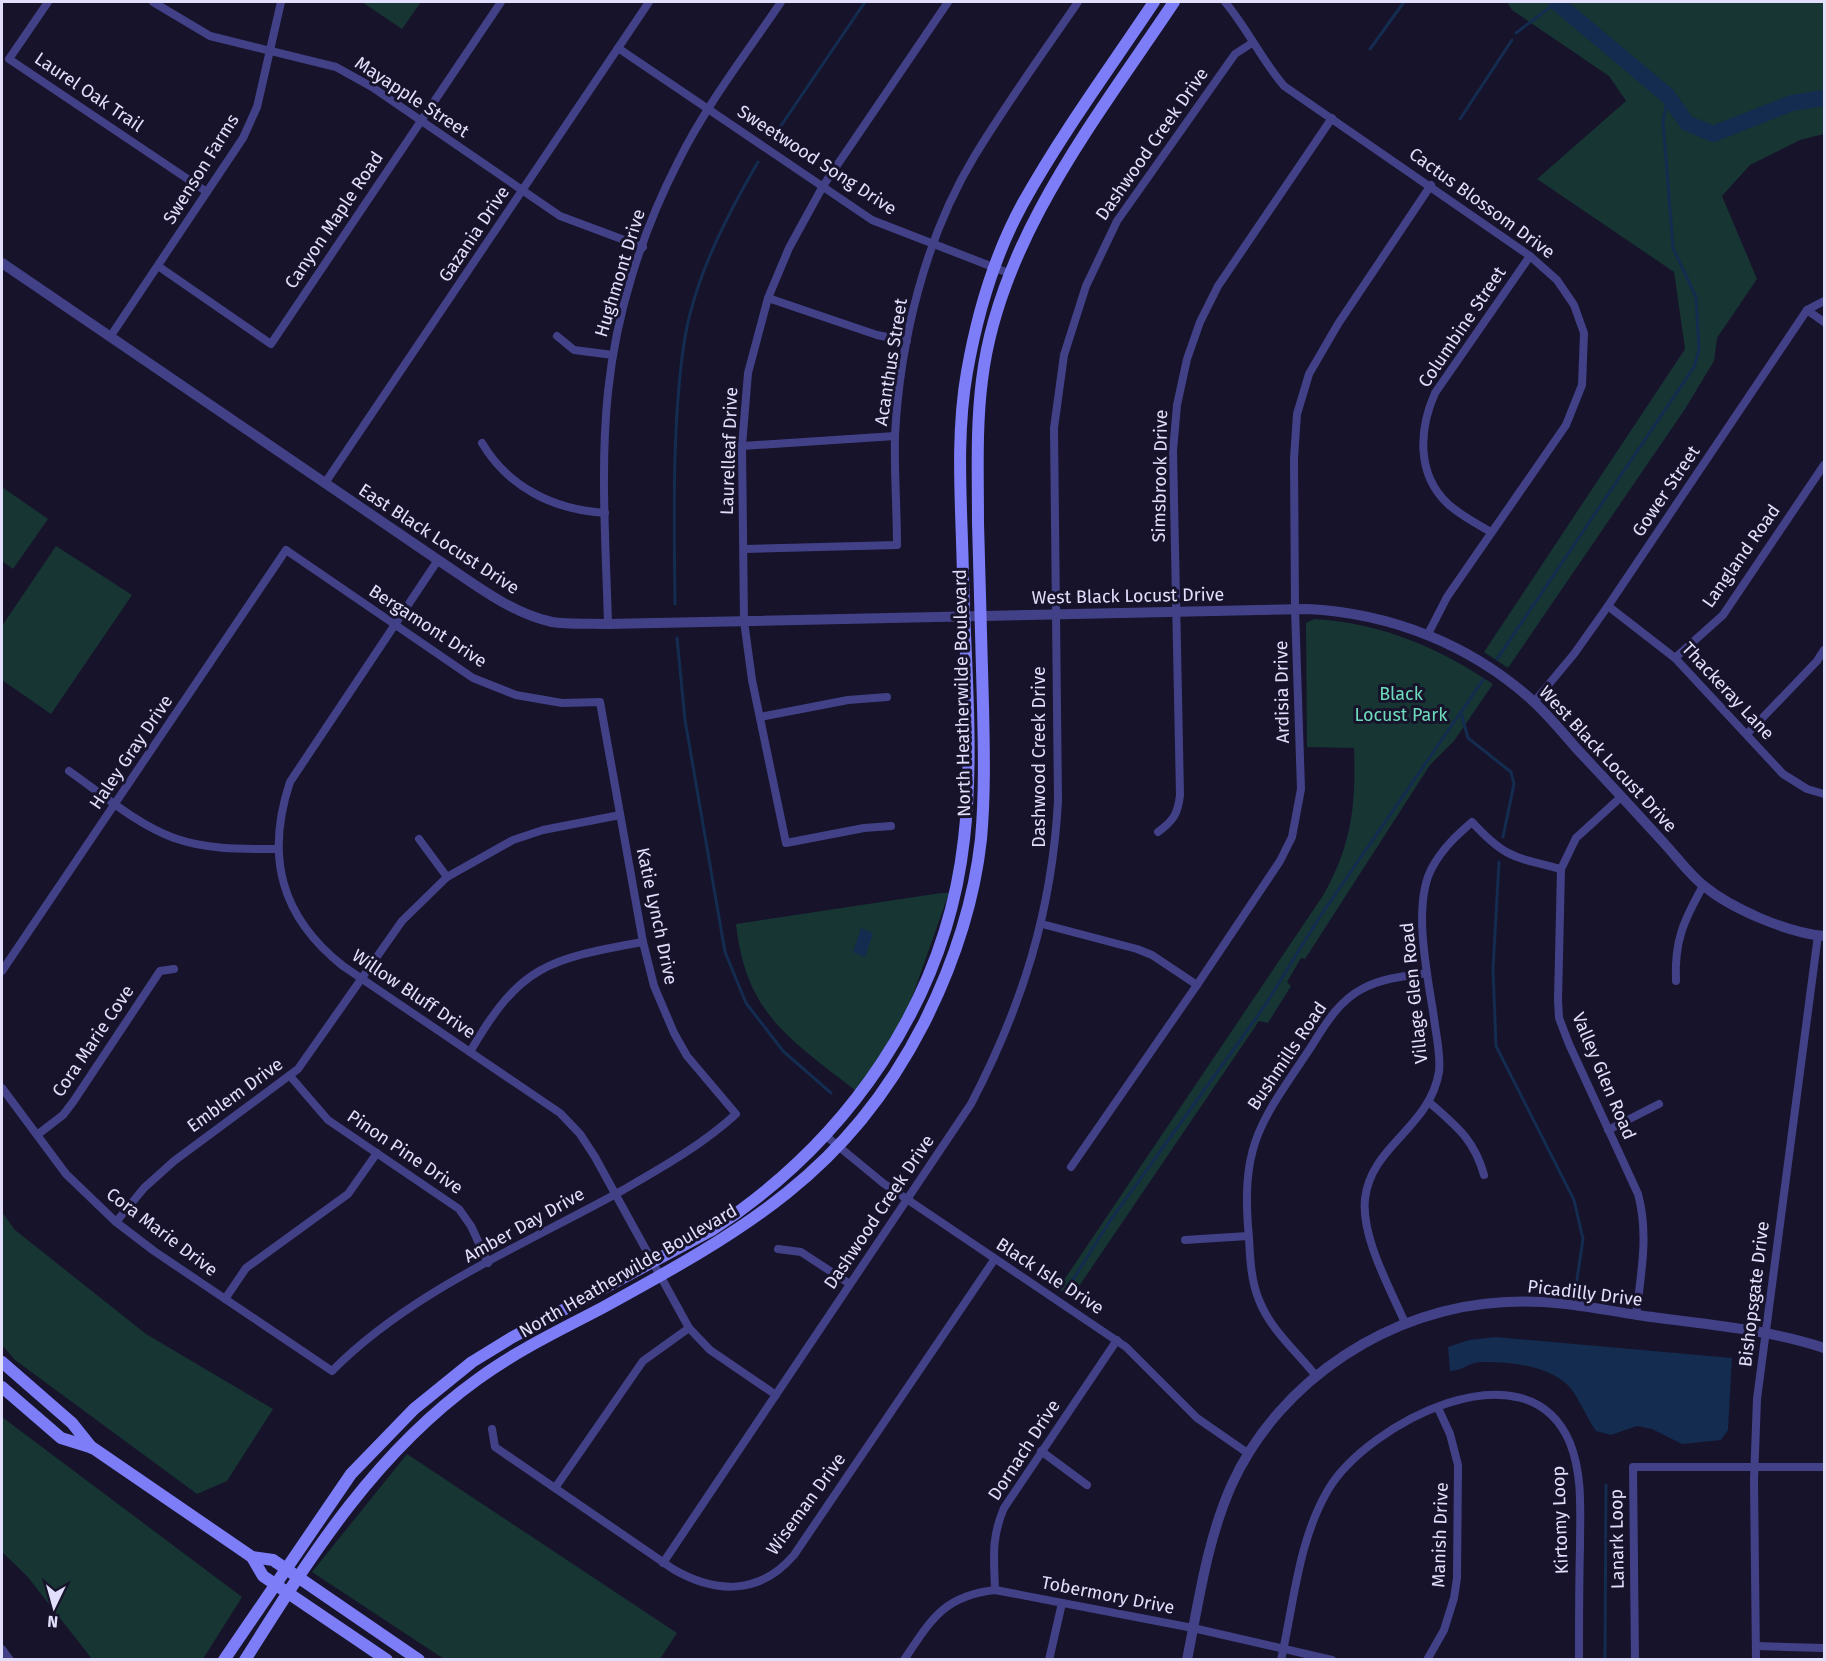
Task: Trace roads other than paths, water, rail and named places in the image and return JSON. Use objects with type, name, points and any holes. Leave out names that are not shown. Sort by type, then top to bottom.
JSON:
[{"type":"main road","name":"North Heatherwilde Boulevard","points":[[224,1659],[351,1474],[414,1409],[472,1362],[738,1213],[826,1136],[865,1090],[906,1022],[937,955],[953,899],[964,839],[966,804],[961,460],[966,377],[975,332],[995,269],[1021,206],[1057,147],[1155,2]]},
{"type":"main road","name":"North Heatherwilde Boulevard","points":[[245,1659],[298,1577],[354,1498],[425,1421],[482,1376],[661,1275],[740,1229],[771,1208],[837,1148],[878,1100],[921,1028],[953,960],[970,903],[981,841],[983,805],[977,461],[982,379],[991,336],[1011,274],[1036,214],[1065,165],[1174,2]]},
{"type":"main road","points":[[2,1362],[72,1423],[93,1449]]},
{"type":"main road","points":[[2,1388],[61,1438],[93,1449],[252,1557],[263,1576],[274,1584],[387,1659]]},
{"type":"main road","points":[[351,1474],[356,1478],[354,1498]]},
{"type":"main road","points":[[252,1557],[273,1560],[419,1659]]},
{"type":"street","name":"Laurel Oak Trail","points":[[48,2],[9,58],[207,192]]},
{"type":"street","name":"Mayapple Street","points":[[153,2],[210,36],[336,67],[372,87],[560,216],[643,247]]},
{"type":"street","name":"Swenson Farms","points":[[110,337],[243,138],[257,107],[281,2]]},
{"type":"street","name":"Canyon Maple Road","points":[[158,266],[271,344],[501,2]]},
{"type":"street","name":"Gazania Drive","points":[[325,483],[649,2]]},
{"type":"street","name":"Hughmont Drive","points":[[608,624],[605,434],[613,355],[623,308],[643,247],[678,162],[708,108],[781,2]]},
{"type":"street","name":"Laurelleaf Drive","points":[[891,826],[864,828],[786,843],[760,717],[744,621],[742,446],[748,373],[768,298],[789,248],[823,186],[948,2]]},
{"type":"street","name":"Acanthus Street","points":[[744,549],[897,545],[895,436],[907,341],[934,246],[973,158],[1078,2]]},
{"type":"street","name":"Cactus Blossom Drive","points":[[1225,2],[1284,86],[1431,185],[1530,256],[1557,280],[1574,305],[1584,333],[1582,385],[1566,425],[1448,597],[1428,634]]},
{"type":"street","name":"Dashwood Creek Drive","points":[[663,1563],[908,1200],[970,1104],[995,1057],[1019,1002],[1042,924],[1056,850],[1059,801],[1054,428],[1064,355],[1101,252],[1117,221],[1235,54],[1252,43]]},
{"type":"street","name":"Sweetwood Song Drive","points":[[618,48],[872,220],[1011,274]]},
{"type":"street","name":"Simsbrook Drive","points":[[1158,832],[1172,822],[1178,813],[1180,795],[1173,451],[1177,405],[1187,359],[1200,322],[1218,286],[1332,118]]},
{"type":"street","name":"Ardisia Drive","points":[[1071,1167],[1197,985],[1280,861],[1292,837],[1298,816],[1301,789],[1295,609],[1294,458],[1297,414],[1309,374],[1338,324],[1431,185]]},
{"type":"street","name":"Columbine Street","points":[[1491,532],[1448,504],[1436,485],[1426,466],[1422,444],[1424,416],[1435,393],[1530,256]]},
{"type":"street","name":"East Black Locust Drive","points":[[2,263],[438,560],[502,602],[527,614],[553,622],[608,624],[964,616]]},
{"type":"street","points":[[768,298],[877,335],[907,341]]},
{"type":"street","name":"Gower Street","points":[[1534,702],[1574,654],[1608,606],[1807,310],[1824,301]]},
{"type":"street","points":[[1807,310],[1824,322]]},
{"type":"street","points":[[557,336],[574,350],[613,355]]},
{"type":"street","points":[[742,446],[895,436]]},
{"type":"street","points":[[482,443],[496,466],[537,495],[560,506],[605,513]]},
{"type":"street","name":"Langland Road","points":[[1676,658],[1723,615],[1824,465]]},
{"type":"street","name":"Bergamont Drive","points":[[286,550],[466,673],[496,688],[540,700],[600,702]]},
{"type":"street","name":"Haley Gray Drive","points":[[2,971],[286,550]]},
{"type":"street","name":"Willow Bluff Drive","points":[[438,560],[290,782],[283,807],[278,849],[282,884],[305,930],[323,950],[361,979],[561,1113],[585,1142],[616,1194],[689,1329],[710,1350],[776,1395]]},
{"type":"street","name":"Thackeray Lane","points":[[1608,606],[1676,658],[1782,774],[1807,789],[1824,794]]},
{"type":"street","name":"West Black Locust Drive","points":[[964,616],[1295,609],[1361,614],[1428,634],[1499,674],[1534,702],[1703,886],[1750,913],[1821,936]]},
{"type":"street","points":[[1746,734],[1821,663],[1824,650]]},
{"type":"street","points":[[760,717],[848,699],[887,698]]},
{"type":"street","name":"Katie Lynch Drive","points":[[600,702],[643,942],[654,986],[674,1033],[701,1076],[736,1114]]},
{"type":"street","points":[[69,771],[142,821],[187,842],[238,849],[278,849]]},
{"type":"street","name":"Valley Glen Road","points":[[1622,797],[1576,838],[1561,869],[1559,1017],[1638,1194],[1644,1215],[1645,1235],[1636,1315]]},
{"type":"street","name":"Emblem Drive","points":[[116,1222],[166,1167],[290,1076],[315,1047],[402,921],[447,877],[513,840],[543,830],[620,815]]},
{"type":"street","name":"Village Glen Road","points":[[1405,1323],[1370,1239],[1365,1218],[1365,1199],[1377,1165],[1388,1149],[1415,1123],[1430,1103],[1439,1070],[1422,909],[1425,888],[1432,867],[1449,843],[1472,822],[1494,846],[1510,856],[1561,869]]},
{"type":"street","points":[[418,839],[447,877]]},
{"type":"street","points":[[1676,981],[1675,960],[1679,933],[1703,886]]},
{"type":"street","points":[[1042,924],[1137,949],[1152,955],[1197,985]]},
{"type":"street","name":"Bishopsgate Drive","points":[[1756,1659],[1754,1466],[1757,1399],[1821,936]]},
{"type":"street","points":[[470,1052],[501,1002],[519,984],[541,969],[564,958],[643,942]]},
{"type":"street","name":"Cora Marie Cove","points":[[37,1135],[63,1115],[73,1102],[160,970],[174,969]]},
{"type":"street","name":"Bushmills Road","points":[[1316,1376],[1270,1320],[1259,1301],[1253,1280],[1245,1194],[1250,1156],[1264,1117],[1328,1021],[1346,1000],[1361,989],[1389,978],[1427,973]]},
{"type":"street","name":"Pinon Pine Drive","points":[[290,1076],[328,1120],[459,1209],[471,1226],[488,1263]]},
{"type":"street","name":"Cora Marie Drive","points":[[2,1088],[66,1174],[116,1222],[154,1251],[332,1371]]},
{"type":"street","points":[[1430,1103],[1457,1127],[1477,1152],[1484,1175]]},
{"type":"street","points":[[1608,1130],[1659,1104]]},
{"type":"street","name":"Amber Day Drive","points":[[332,1371],[391,1320],[488,1263],[686,1154],[736,1114]]},
{"type":"street","name":"Black Isle Drive","points":[[826,1136],[837,1148],[908,1200],[994,1260],[1117,1340],[1145,1364],[1197,1418],[1249,1454]]},
{"type":"street","points":[[225,1299],[246,1268],[348,1194],[377,1153]]},
{"type":"street","points":[[1185,1240],[1248,1236]]},
{"type":"street","points":[[778,1249],[801,1252],[850,1284]]},
{"type":"street","name":"Wiseman Drive","points":[[492,1430],[495,1448],[663,1563],[696,1581],[726,1587],[759,1581],[785,1565],[994,1260]]},
{"type":"street","name":"Picadilly Drive","points":[[1187,1659],[1206,1560],[1233,1482],[1249,1454],[1279,1412],[1316,1376],[1367,1341],[1405,1323],[1451,1309],[1506,1302],[1557,1303],[1765,1332],[1824,1348]]},
{"type":"street","points":[[555,1488],[643,1361],[689,1329]]},
{"type":"street","name":"Dornach Drive","points":[[995,1590],[993,1549],[995,1529],[1004,1508],[1117,1340]]},
{"type":"street","name":"Kirtomy Loop","points":[[1281,1659],[1304,1546],[1318,1509],[1340,1473],[1376,1438],[1401,1423],[1475,1395],[1513,1395],[1545,1411],[1558,1422],[1569,1441],[1578,1469],[1579,1659]]},
{"type":"street","name":"Manish Drive","points":[[1427,1659],[1444,1630],[1454,1598],[1457,1578],[1458,1465],[1450,1434],[1438,1408]]},
{"type":"street","points":[[1041,1451],[1087,1485]]},
{"type":"street","points":[[1754,1466],[1824,1467]]},
{"type":"street","name":"Lanark Loop","points":[[1635,1659],[1633,1467],[1754,1466]]},
{"type":"street","name":"Tobermory Drive","points":[[904,1659],[939,1611],[973,1593],[995,1590],[1193,1628],[1332,1659]]},
{"type":"street","points":[[1049,1659],[1062,1603]]},
{"type":"street","points":[[1757,1646],[1823,1648]]},
{"type":"street","points":[[2,1649],[10,1659]]},
{"type":"water","points":[[861,928],[873,933],[865,957],[853,952]]},
{"type":"water","points":[[1496,1337],[1732,1358],[1728,1430],[1721,1440],[1682,1444],[1652,1429],[1637,1426],[1611,1435],[1596,1431],[1572,1390],[1554,1375],[1543,1370],[1517,1364],[1481,1362],[1450,1371],[1448,1347],[1469,1340]]},
{"type":"waterway","points":[[774,136],[865,2]]},
{"type":"waterway","points":[[1370,49],[1404,2]]},
{"type":"waterway","points":[[1556,2],[1668,96],[1687,123],[1713,134],[1792,103],[1824,98]]},
{"type":"waterway","points":[[1516,33],[1557,2]]},
{"type":"waterway","points":[[1460,119],[1512,40]]},
{"type":"waterway","points":[[1497,659],[1694,367],[1699,350],[1696,297],[1673,248],[1663,121],[1668,96]]},
{"type":"waterway","points":[[675,604],[674,506],[677,407],[684,343],[703,272],[734,204],[758,162]]},
{"type":"waterway","points":[[677,638],[685,720],[725,952],[746,1003],[783,1051],[831,1093]]},
{"type":"waterway","points":[[1067,1289],[1110,1221],[1264,1007],[1319,918],[1483,680]]},
{"type":"waterway","points":[[1461,713],[1468,738],[1511,772],[1514,784],[1503,837]]},
{"type":"waterway","points":[[1499,862],[1493,969],[1496,1046],[1574,1200],[1583,1239],[1575,1293]]},
{"type":"waterway","points":[[1605,1660],[1606,1485]]},
{"type":"park label","name":"Black Locust Park","points":[[1401,704]]}]
